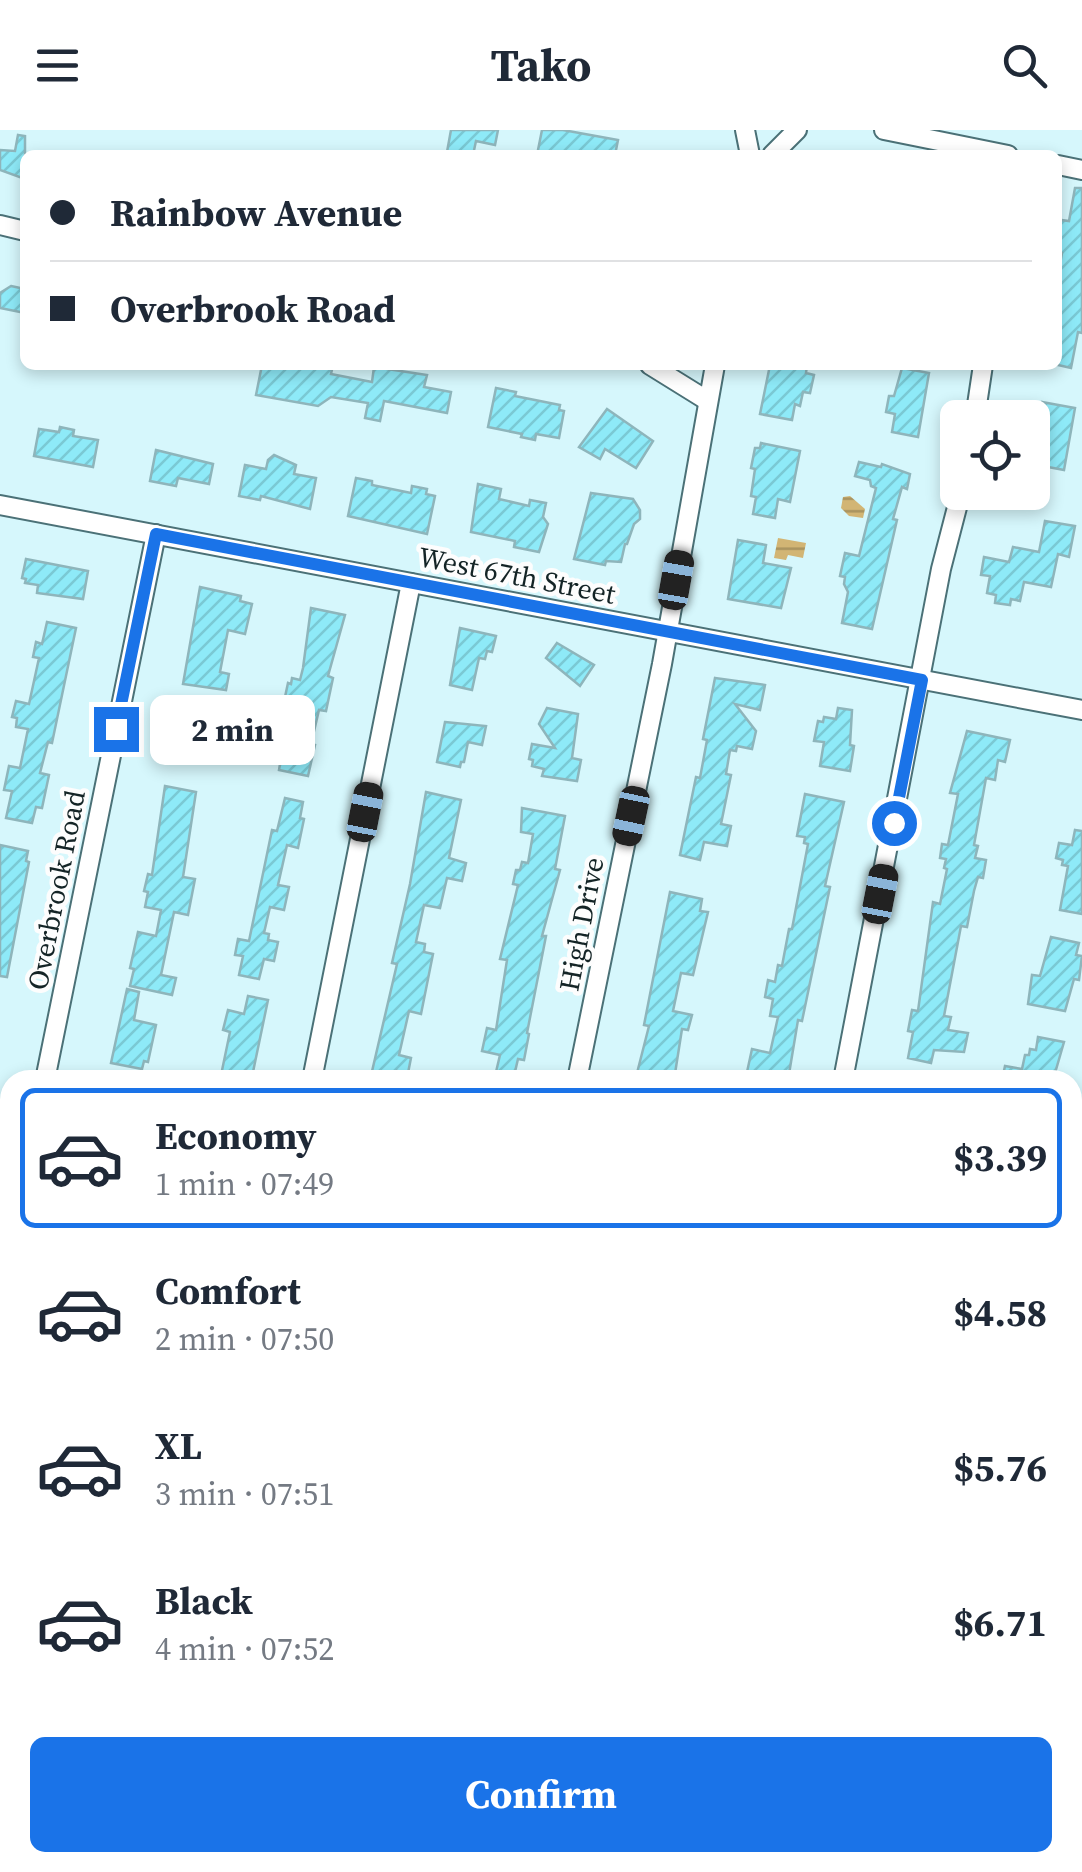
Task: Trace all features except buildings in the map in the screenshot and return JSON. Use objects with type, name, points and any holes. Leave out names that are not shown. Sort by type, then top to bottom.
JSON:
[{"type":"street","points":[[777,150],[798,130]]},
{"type":"street","points":[[884,130],[983,150]]},
{"type":"street","points":[[658,370],[708,401]]},
{"type":"street","name":"High Drive","points":[[579,1070],[714,370]]},
{"type":"street","points":[[978,400],[982,370]]},
{"type":"street","name":"West 67th Street","points":[[0,505],[1082,710]]},
{"type":"street","points":[[845,1070],[941,569],[956,510]]},
{"type":"street","name":"Overbrook Road","points":[[47,1070],[156,534]]},
{"type":"street","points":[[314,1070],[411,583]]},
{"type":"shaded area","points":[[850,496],[865,509],[863,518],[849,516],[841,508],[843,497]]},
{"type":"shaded area","points":[[778,538],[806,543],[803,558],[774,558]]},
{"type":"route","points":[[116,729],[156,534],[922,680],[894,823]]}]
